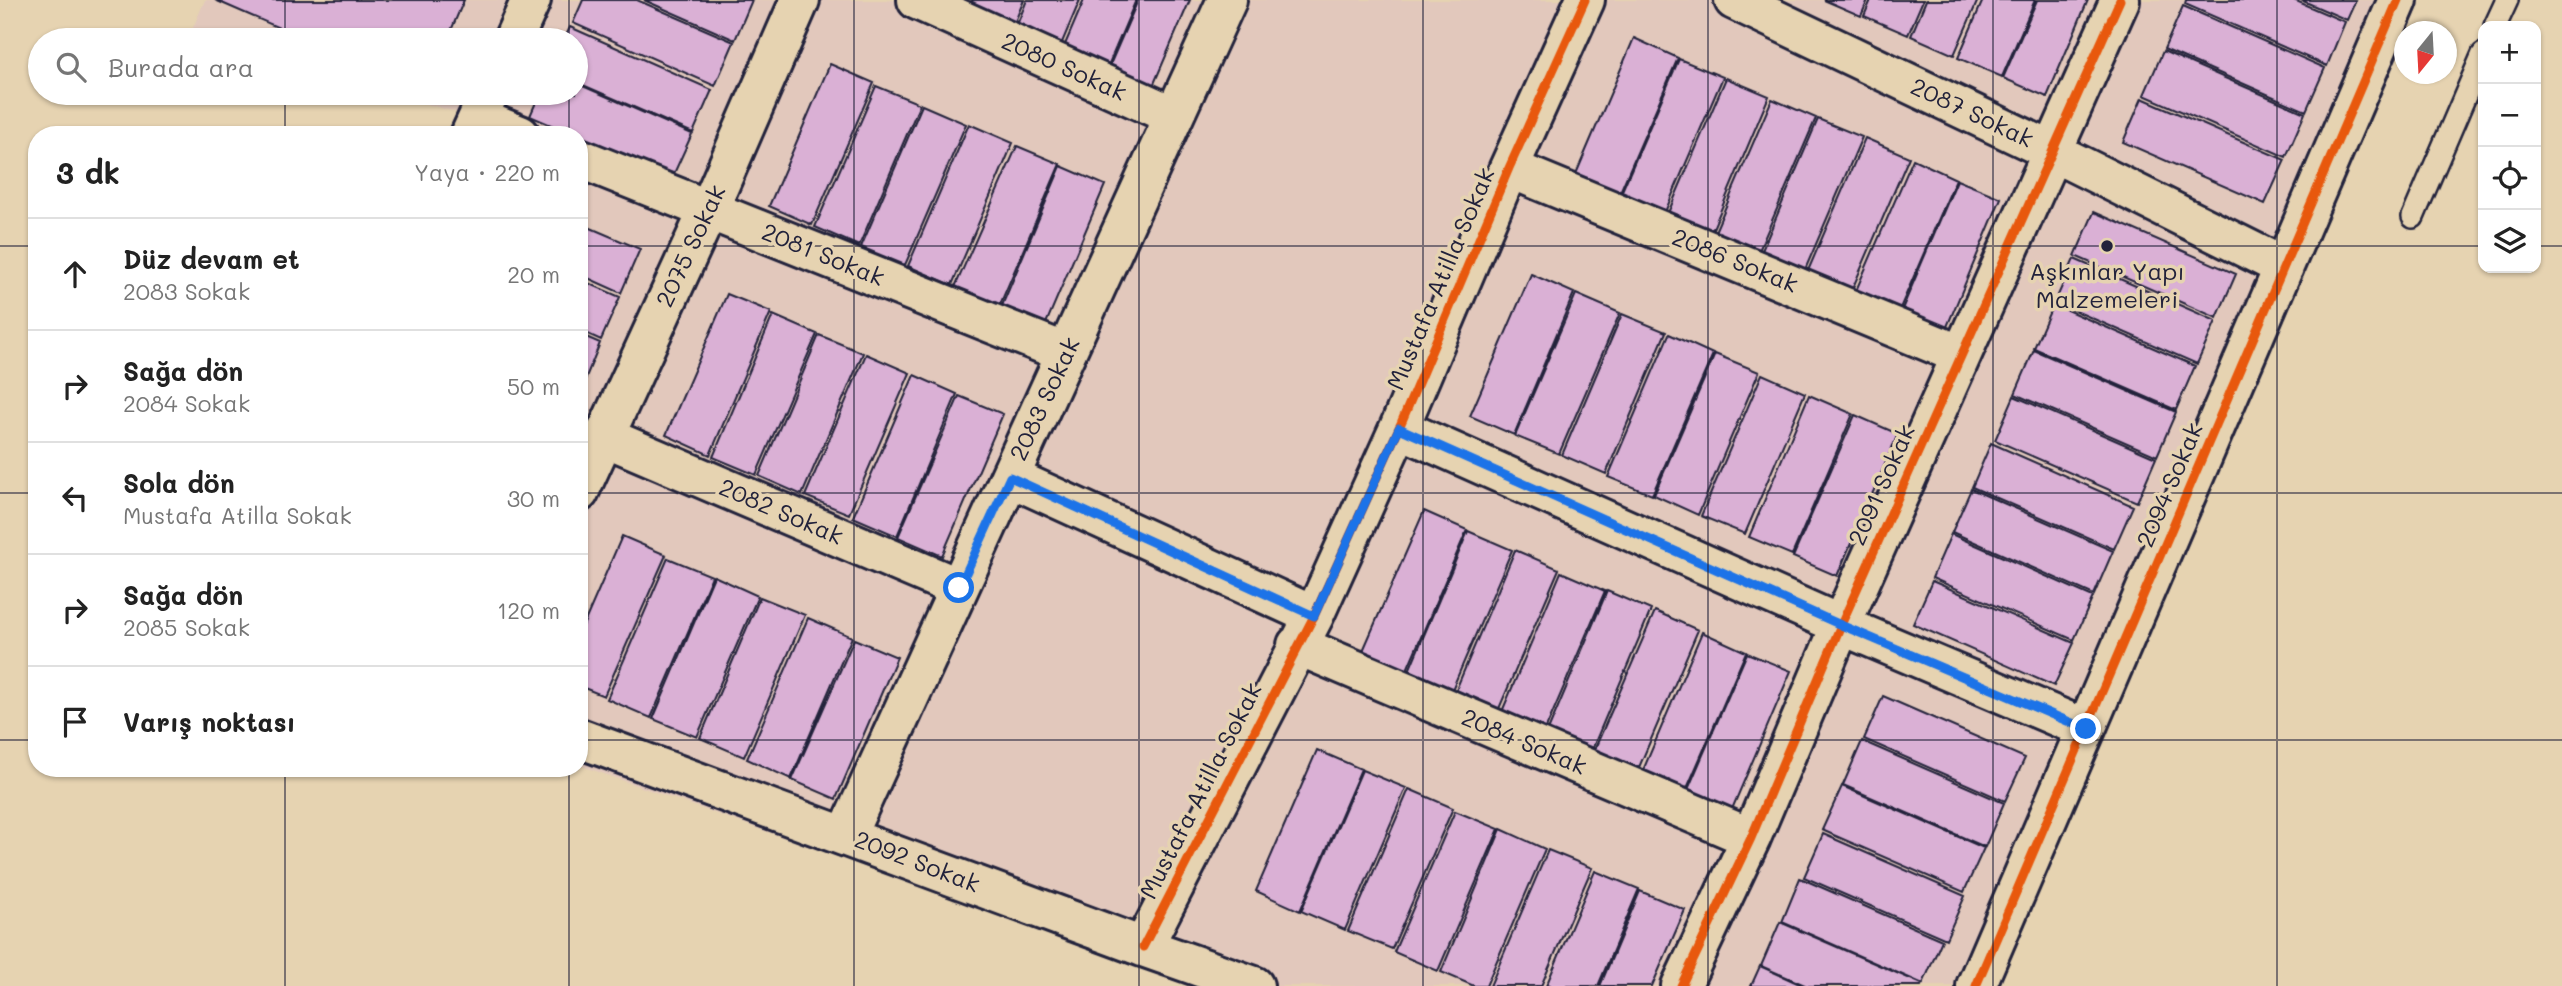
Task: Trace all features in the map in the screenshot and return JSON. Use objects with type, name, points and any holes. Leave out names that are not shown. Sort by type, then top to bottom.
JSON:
[{"type":"street","points":[[518,28],[531,0]]},
{"type":"street","name":"2075 Sokak","points":[[588,471],[709,209],[800,0]]},
{"type":"street","name":"2080 Sokak","points":[[916,0],[1174,116]]},
{"type":"street","name":"2083 Sokak","points":[[846,836],[1227,0]]},
{"type":"street","name":"Mustafa Atilla Sokak","points":[[1143,947],[1306,631],[1399,428],[1509,168],[1585,0]]},
{"type":"street","name":"2087 Sokak","points":[[1734,0],[2051,151],[2284,267]]},
{"type":"street","name":"2091 Sokak","points":[[1681,986],[1751,838],[1841,625],[2120,0]]},
{"type":"street","name":"2094 Sokak","points":[[1976,986],[2398,0]]},
{"type":"street","points":[[479,115],[502,126]]},
{"type":"street","name":"2081 Sokak","points":[[588,162],[1066,353]]},
{"type":"street","name":"2086 Sokak","points":[[1509,168],[1961,355]]},
{"type":"street","points":[[1399,428],[1841,625],[2086,729]]},
{"type":"street","name":"2082 Sokak","points":[[603,436],[959,588]]},
{"type":"street","name":"2084 Sokak","points":[[1010,477],[1306,631],[1751,838]]},
{"type":"street","name":"2092 Sokak","points":[[588,741],[1254,986]]},
{"type":"lane","points":[[2497,21],[2507,0]]},
{"type":"lane","points":[[2413,217],[2478,66]]},
{"type":"shaded area","points":[[205,0],[2399,0],[1976,986],[1202,986],[588,768],[588,126],[474,126],[477,118],[430,105],[588,105],[588,28],[193,28]]},
{"type":"building","points":[[215,0],[464,0],[452,28],[279,28]]},
{"type":"building","points":[[583,0],[637,0],[734,42],[715,86],[573,23]]},
{"type":"building","points":[[644,0],[752,0],[735,40]]},
{"type":"building","points":[[972,0],[1024,0],[1014,24],[970,6]]},
{"type":"building","points":[[1027,0],[1080,0],[1061,45],[1017,25]]},
{"type":"building","points":[[1084,0],[1136,0],[1108,66],[1064,47]]},
{"type":"building","points":[[1138,0],[1190,0],[1153,86],[1109,67]]},
{"type":"building","points":[[1824,0],[1868,0],[1861,16]]},
{"type":"building","points":[[1871,0],[1923,0],[1908,35],[1864,16]]},
{"type":"building","points":[[1926,0],[1978,0],[1954,55],[1911,36]]},
{"type":"building","points":[[1983,0],[2035,0],[2002,77],[1958,58]]},
{"type":"building","points":[[2037,0],[2088,0],[2047,97],[2003,78]]},
{"type":"building","points":[[2186,0],[2294,0],[2345,22],[2327,66],[2185,4]]},
{"type":"building","points":[[2301,0],[2356,0],[2347,20]]},
{"type":"building","points":[[2183,6],[2325,68],[2306,111],[2164,49]]},
{"type":"building","points":[[588,35],[712,90],[693,133],[588,87]]},
{"type":"building","points":[[1634,38],[1678,58],[1617,199],[1573,181]]},
{"type":"building","points":[[2163,51],[2305,113],[2286,157],[2144,95]]},
{"type":"building","points":[[1679,59],[1723,77],[1662,219],[1618,200]]},
{"type":"building","points":[[830,64],[874,83],[812,225],[769,206]]},
{"type":"building","points":[[1726,78],[1769,96],[1709,238],[1665,220]]},
{"type":"building","points":[[876,86],[920,104],[859,246],[815,227]]},
{"type":"building","points":[[588,88],[692,134],[672,178],[588,141],[588,126],[553,126],[530,116],[535,105],[588,105]]},
{"type":"building","points":[[2142,98],[2285,160],[2265,204],[2123,142]]},
{"type":"building","points":[[1772,99],[1816,118],[1755,260],[1711,241]]},
{"type":"building","points":[[922,105],[966,124],[905,265],[861,247]]},
{"type":"building","points":[[1818,119],[1862,137],[1801,279],[1758,260]]},
{"type":"building","points":[[969,124],[1013,143],[952,285],[908,266]]},
{"type":"building","points":[[1865,138],[1909,157],[1848,299],[1804,280]]},
{"type":"building","points":[[1017,146],[1060,164],[999,307],[955,287]]},
{"type":"building","points":[[1913,159],[1956,179],[1895,320],[1851,302]]},
{"type":"building","points":[[1061,166],[1105,185],[1045,326],[1001,308]]},
{"type":"building","points":[[1957,180],[2001,198],[1941,341],[1897,321]]},
{"type":"building","points":[[2094,212],[2236,274],[2217,318],[2075,256]]},
{"type":"building","points":[[588,227],[640,249],[621,293],[588,278]]},
{"type":"building","points":[[2074,259],[2216,321],[2197,364],[2055,302]]},
{"type":"building","points":[[1531,274],[1574,293],[1514,435],[1470,416]]},
{"type":"building","points":[[588,283],[620,297],[601,340],[588,334]]},
{"type":"building","points":[[727,294],[771,312],[710,455],[666,435]]},
{"type":"building","points":[[1576,294],[1620,313],[1559,454],[1515,436]]},
{"type":"building","points":[[2053,304],[2195,366],[2176,410],[2034,348]]},
{"type":"building","points":[[1622,314],[1666,332],[1606,474],[1562,455]]},
{"type":"building","points":[[773,315],[817,334],[756,475],[713,457]]},
{"type":"building","points":[[1669,334],[1713,354],[1652,495],[1608,477]]},
{"type":"building","points":[[819,335],[863,353],[802,495],[759,476]]},
{"type":"building","points":[[588,338],[600,343],[588,372]]},
{"type":"building","points":[[2034,350],[2176,412],[2157,456],[2015,394]]},
{"type":"building","points":[[866,354],[910,373],[849,514],[805,496]]},
{"type":"building","points":[[1715,354],[1759,372],[1698,515],[1654,495]]},
{"type":"building","points":[[1762,374],[1805,393],[1745,534],[1701,516]]},
{"type":"building","points":[[914,375],[957,394],[897,536],[853,517]]},
{"type":"building","points":[[1809,395],[1853,414],[1792,555],[1749,537]]},
{"type":"building","points":[[959,396],[1003,414],[942,556],[898,537]]},
{"type":"building","points":[[2014,396],[2156,458],[2137,502],[1995,440]]},
{"type":"building","points":[[1855,415],[1898,434],[1837,576],[1793,557]]},
{"type":"building","points":[[1991,443],[2133,506],[2114,549],[1972,487]]},
{"type":"building","points":[[1971,489],[2113,551],[2094,595],[1952,532]]},
{"type":"building","points":[[1424,511],[1467,530],[1406,672],[1362,653]]},
{"type":"building","points":[[1468,531],[1512,550],[1451,692],[1408,673]]},
{"type":"building","points":[[1951,534],[2093,597],[2074,640],[1932,578]]},
{"type":"building","points":[[622,536],[666,555],[604,696],[588,690],[588,614]]},
{"type":"building","points":[[1515,550],[1559,569],[1498,711],[1455,692]]},
{"type":"building","points":[[668,558],[712,576],[651,718],[607,699]]},
{"type":"building","points":[[1561,572],[1605,591],[1544,733],[1501,714]]},
{"type":"building","points":[[714,576],[758,596],[697,737],[653,719]]},
{"type":"building","points":[[1932,581],[2074,643],[2054,686],[1913,624]]},
{"type":"building","points":[[1607,591],[1651,610],[1591,752],[1547,733]]},
{"type":"building","points":[[760,597],[805,615],[744,757],[700,738]]},
{"type":"building","points":[[1655,611],[1698,630],[1637,772],[1593,753]]},
{"type":"building","points":[[808,618],[852,637],[791,779],[747,759]]},
{"type":"building","points":[[1702,632],[1746,652],[1685,793],[1641,775]]},
{"type":"building","points":[[854,639],[897,657],[836,799],[792,780]]},
{"type":"building","points":[[1747,653],[1791,671],[1730,814],[1686,794]]},
{"type":"building","points":[[1883,696],[2025,758],[2005,801],[1864,739]]},
{"type":"building","points":[[1862,741],[2004,803],[1985,847],[1843,785]]},
{"type":"building","points":[[1317,750],[1361,769],[1300,911],[1256,891]]},
{"type":"building","points":[[1362,770],[1406,788],[1345,930],[1301,911]]},
{"type":"building","points":[[1842,786],[1984,848],[1964,892],[1822,830]]},
{"type":"building","points":[[1409,789],[1453,808],[1392,949],[1348,931]]},
{"type":"building","points":[[1455,811],[1499,829],[1438,971],[1394,952]]},
{"type":"building","points":[[1501,829],[1545,849],[1486,986],[1474,986],[1441,972]]},
{"type":"building","points":[[1823,834],[1965,896],[1946,939],[1804,877]]},
{"type":"building","points":[[1548,850],[1592,868],[1541,986],[1490,986]]},
{"type":"building","points":[[1595,871],[1639,889],[1598,986],[1546,986]]},
{"type":"building","points":[[1800,878],[1942,940],[1923,984],[1782,922]]},
{"type":"building","points":[[1640,891],[1685,910],[1652,986],[1600,986]]},
{"type":"building","points":[[1780,922],[1922,984],[1807,986],[1761,966]]},
{"type":"building","points":[[1760,966],[1804,986],[1751,986]]},
{"type":"cycle path","points":[[1143,947],[1314,616],[1585,0]]},
{"type":"cycle path","points":[[1681,986],[1751,838],[1841,625],[2120,0]]},
{"type":"cycle path","points":[[1976,986],[2398,0]]},
{"type":"place","name":"Aşkınlar Yapı Malzemeleri","points":[[2107,246]]},
{"type":"route","points":[[959,588],[1010,477],[1314,616],[1399,428],[1841,625],[2086,729]]}]
